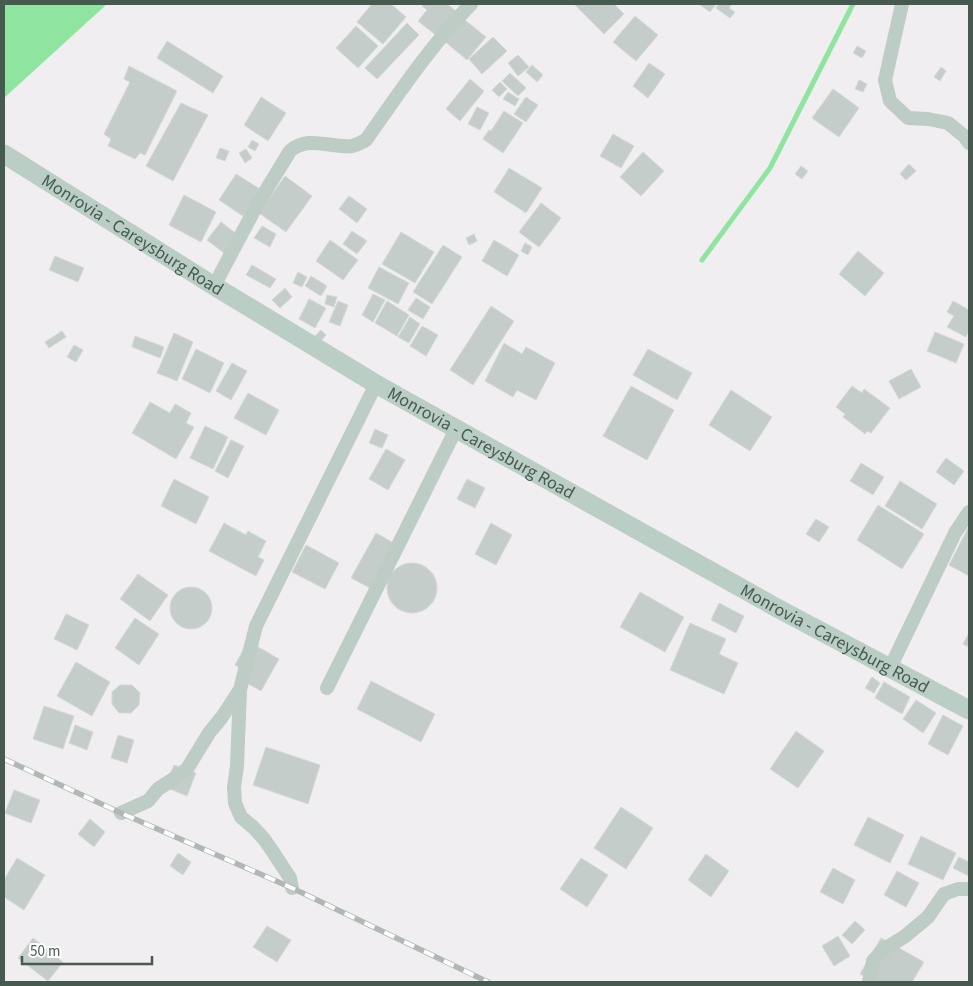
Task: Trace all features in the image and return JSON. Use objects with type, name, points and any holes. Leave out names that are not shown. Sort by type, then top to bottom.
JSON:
[{"type":"main road","name":"Monrovia - Careysburg Road","points":[[4,154],[214,286],[376,384],[768,603],[969,710]]},
{"type":"street","points":[[214,286],[257,205],[290,152],[297,146],[307,143],[352,146],[366,140],[420,63],[452,23],[471,4]]},
{"type":"street","points":[[902,4],[885,80],[890,101],[908,118],[948,123],[964,136],[969,143]]},
{"type":"street","points":[[292,888],[290,878],[273,852],[264,839],[241,817],[235,803],[234,787],[237,766],[240,690],[256,626],[376,384]]},
{"type":"street","points":[[327,688],[456,429]]},
{"type":"street","points":[[890,668],[955,532],[969,512]]},
{"type":"street","points":[[121,813],[148,801],[158,788],[187,769],[209,733],[240,690]]},
{"type":"street","points":[[869,982],[873,961],[884,949],[904,937],[928,917],[944,894],[958,889],[969,888]]},
{"type":"shaded area","points":[[4,4],[107,4],[4,98]]},
{"type":"building","points":[[372,4],[391,4],[406,17],[383,44],[357,22]]},
{"type":"building","points":[[423,4],[447,4],[456,11],[437,36],[418,21],[427,10],[422,6]]},
{"type":"building","points":[[574,4],[614,4],[624,14],[604,34]]},
{"type":"building","points":[[699,4],[716,4],[710,12]]},
{"type":"building","points":[[719,4],[732,4],[729,8],[735,12],[730,18],[716,8]]},
{"type":"building","points":[[635,16],[658,35],[636,61],[613,42]]},
{"type":"building","points":[[461,17],[486,37],[467,60],[443,40]]},
{"type":"building","points":[[407,23],[419,35],[377,79],[365,68]]},
{"type":"building","points":[[356,26],[378,46],[358,68],[336,48]]},
{"type":"building","points":[[493,37],[507,51],[482,74],[469,59]]},
{"type":"building","points":[[167,41],[223,76],[213,93],[157,58]]},
{"type":"building","points":[[857,46],[866,51],[862,58],[853,53]]},
{"type":"building","points":[[518,55],[529,67],[518,76],[508,63]]},
{"type":"building","points":[[649,63],[665,74],[648,98],[633,86]]},
{"type":"building","points":[[532,65],[543,75],[537,82],[526,72]]},
{"type":"building","points":[[129,66],[177,91],[145,155],[140,153],[135,159],[108,146],[111,139],[104,134],[130,82],[124,79]]},
{"type":"building","points":[[941,67],[946,71],[940,81],[934,77]]},
{"type":"building","points":[[510,73],[526,88],[518,96],[502,81]]},
{"type":"building","points":[[470,79],[484,91],[460,121],[446,109]]},
{"type":"building","points":[[859,80],[867,84],[863,92],[855,89]]},
{"type":"building","points":[[500,82],[507,89],[499,97],[492,90]]},
{"type":"building","points":[[833,89],[859,108],[839,137],[812,118]]},
{"type":"building","points":[[508,92],[519,99],[515,106],[503,99]]},
{"type":"building","points":[[261,97],[286,113],[268,141],[244,125]]},
{"type":"building","points":[[526,97],[538,105],[526,122],[514,114]]},
{"type":"building","points":[[181,103],[208,115],[173,181],[146,166]]},
{"type":"building","points":[[477,107],[489,113],[480,130],[468,124]]},
{"type":"building","points":[[504,111],[523,123],[503,153],[483,139],[489,130],[491,131]]},
{"type":"building","points":[[613,134],[634,146],[621,168],[600,156]]},
{"type":"building","points":[[252,140],[259,144],[255,151],[248,147]]},
{"type":"building","points":[[220,148],[229,151],[225,161],[216,158]]},
{"type":"building","points":[[246,149],[252,158],[245,163],[239,153]]},
{"type":"building","points":[[643,152],[664,171],[641,196],[620,177]]},
{"type":"building","points":[[909,164],[916,171],[906,180],[900,174]]},
{"type":"building","points":[[801,166],[808,171],[802,179],[795,174]]},
{"type":"building","points":[[509,168],[542,188],[526,213],[494,192]]},
{"type":"building","points":[[236,174],[260,189],[243,216],[219,200]]},
{"type":"building","points":[[285,176],[312,196],[286,232],[259,213]]},
{"type":"building","points":[[184,195],[216,212],[201,242],[169,225]]},
{"type":"building","points":[[349,196],[367,209],[357,223],[339,209]]},
{"type":"building","points":[[541,203],[561,218],[539,247],[519,232]]},
{"type":"building","points":[[221,222],[238,235],[224,253],[207,240]]},
{"type":"building","points":[[262,226],[276,234],[270,247],[254,238]]},
{"type":"building","points":[[352,231],[367,241],[357,254],[343,244]]},
{"type":"building","points":[[401,232],[434,252],[415,283],[382,264]]},
{"type":"building","points":[[474,234],[477,241],[469,245],[466,238]]},
{"type":"building","points":[[330,240],[358,260],[343,280],[316,261]]},
{"type":"building","points":[[494,240],[519,255],[507,276],[482,261]]},
{"type":"building","points":[[525,243],[532,247],[528,255],[521,251]]},
{"type":"building","points":[[443,245],[462,257],[432,304],[413,292]]},
{"type":"building","points":[[858,251],[884,273],[865,296],[839,274]]},
{"type":"building","points":[[55,256],[84,268],[78,282],[49,270]]},
{"type":"building","points":[[252,265],[276,279],[270,288],[246,275]]},
{"type":"building","points":[[379,267],[409,283],[398,304],[368,288]]},
{"type":"building","points":[[298,272],[307,277],[302,287],[293,283]]},
{"type":"building","points":[[311,276],[327,286],[321,296],[305,286]]},
{"type":"building","points":[[285,288],[292,297],[280,308],[272,300]]},
{"type":"building","points":[[373,294],[385,300],[373,322],[362,315]]},
{"type":"building","points":[[327,295],[337,297],[334,307],[325,304]]},
{"type":"building","points":[[416,298],[430,307],[423,319],[408,310]]},
{"type":"building","points":[[309,299],[326,308],[315,328],[299,319]]},
{"type":"building","points":[[338,301],[348,305],[340,326],[329,322]]},
{"type":"building","points":[[387,301],[409,315],[397,336],[375,323]]},
{"type":"building","points":[[953,301],[969,310],[969,330],[966,337],[947,327],[954,316],[947,312]]},
{"type":"building","points":[[491,306],[514,321],[473,385],[450,370]]},
{"type":"building","points":[[410,317],[420,324],[409,343],[398,337]]},
{"type":"building","points":[[422,326],[438,335],[426,356],[410,346]]},
{"type":"building","points":[[321,330],[326,335],[321,341],[315,336]]},
{"type":"building","points":[[62,331],[66,337],[49,348],[45,342]]},
{"type":"building","points":[[935,332],[964,344],[956,363],[927,351]]},
{"type":"building","points":[[174,333],[193,342],[177,381],[157,373]]},
{"type":"building","points":[[135,336],[164,347],[160,358],[132,347]]},
{"type":"building","points":[[504,343],[522,354],[526,347],[555,363],[536,400],[517,390],[513,397],[485,381]]},
{"type":"building","points":[[74,345],[83,350],[76,362],[67,357]]},
{"type":"building","points":[[196,349],[224,363],[210,393],[182,379]]},
{"type":"building","points":[[648,349],[692,373],[677,400],[633,375]]},
{"type":"building","points":[[232,363],[247,371],[231,400],[216,391]]},
{"type":"building","points":[[911,369],[921,387],[899,399],[889,381]]},
{"type":"building","points":[[631,386],[674,410],[647,460],[603,436]]},
{"type":"building","points":[[852,386],[862,393],[864,389],[890,408],[871,433],[867,431],[865,434],[843,417],[845,414],[836,407]]},
{"type":"building","points":[[731,390],[772,417],[750,451],[709,425]]},
{"type":"building","points":[[248,393],[279,410],[266,435],[234,418]]},
{"type":"building","points":[[150,402],[170,413],[175,404],[191,413],[186,423],[194,427],[176,459],[132,433]]},
{"type":"building","points":[[205,426],[228,437],[213,469],[190,458]]},
{"type":"building","points":[[375,429],[388,435],[382,448],[369,443]]},
{"type":"building","points":[[231,440],[244,446],[228,478],[215,471]]},
{"type":"building","points":[[386,449],[405,460],[388,490],[369,479]]},
{"type":"building","points":[[946,458],[964,471],[954,485],[936,472]]},
{"type":"building","points":[[861,463],[884,477],[873,495],[850,481]]},
{"type":"building","points":[[174,479],[209,497],[196,524],[161,506]]},
{"type":"building","points":[[467,479],[485,488],[475,508],[457,499]]},
{"type":"building","points":[[900,481],[937,504],[922,529],[885,506]]},
{"type":"building","points":[[878,505],[924,534],[902,569],[857,540]]},
{"type":"building","points":[[816,519],[829,527],[819,542],[806,534]]},
{"type":"building","points":[[224,523],[246,535],[248,531],[266,541],[258,557],[264,560],[256,576],[209,551]]},
{"type":"building","points":[[491,523],[512,535],[496,565],[475,554]]},
{"type":"building","points":[[969,529],[969,576],[949,565]]},
{"type":"building","points":[[376,533],[399,546],[374,590],[351,578]]},
{"type":"building","points":[[306,545],[339,563],[325,589],[292,572]]},
{"type":"building","points":[[412,563],[421,565],[432,574],[437,588],[435,597],[426,608],[412,613],[403,611],[392,602],[387,588],[389,579],[398,568]]},
{"type":"building","points":[[138,574],[168,595],[150,621],[120,599]]},
{"type":"building","points":[[191,587],[206,593],[212,608],[206,623],[191,629],[176,623],[170,608],[176,593]]},
{"type":"building","points":[[640,592],[684,617],[665,652],[620,627]]},
{"type":"building","points":[[719,603],[744,616],[736,633],[711,620]]},
{"type":"building","points":[[66,614],[89,625],[77,650],[54,639]]},
{"type":"building","points":[[135,618],[159,634],[139,665],[115,648]]},
{"type":"building","points":[[690,623],[726,639],[719,654],[738,663],[724,694],[670,670]]},
{"type":"building","points":[[969,633],[969,647],[963,644]]},
{"type":"building","points":[[248,641],[279,659],[261,691],[240,679],[245,671],[235,665]]},
{"type":"building","points":[[76,662],[110,682],[92,716],[57,696]]},
{"type":"building","points":[[872,677],[880,683],[874,693],[865,688]]},
{"type":"building","points":[[371,681],[435,714],[421,742],[357,709]]},
{"type":"building","points":[[884,682],[910,697],[902,714],[875,698]]},
{"type":"building","points":[[120,685],[132,685],[140,693],[139,705],[131,713],[119,713],[112,704],[112,692]]},
{"type":"building","points":[[916,700],[936,713],[923,733],[903,719]]},
{"type":"building","points":[[44,706],[74,716],[63,749],[33,739]]},
{"type":"building","points":[[943,715],[963,726],[948,755],[928,744]]},
{"type":"building","points":[[75,725],[93,732],[87,750],[69,743]]},
{"type":"building","points":[[796,731],[824,751],[798,788],[770,769]]},
{"type":"building","points":[[118,735],[134,740],[127,763],[111,758]]},
{"type":"building","points":[[266,747],[320,765],[308,804],[253,785]]},
{"type":"building","points":[[174,765],[196,773],[187,796],[165,787]]},
{"type":"building","points":[[14,790],[40,800],[31,823],[5,813]]},
{"type":"building","points":[[621,807],[653,828],[626,869],[594,848]]},
{"type":"building","points":[[868,817],[904,835],[890,863],[854,845]]},
{"type":"building","points":[[90,819],[105,832],[94,847],[78,834]]},
{"type":"building","points":[[921,836],[956,853],[943,880],[908,864]]},
{"type":"building","points":[[178,853],[191,862],[183,875],[170,866]]},
{"type":"building","points":[[706,854],[729,871],[711,897],[688,880]]},
{"type":"building","points":[[959,857],[969,862],[969,876],[953,868]]},
{"type":"building","points":[[17,858],[45,875],[24,910],[4,897],[4,880]]},
{"type":"building","points":[[581,858],[608,875],[587,907],[560,889]]},
{"type":"building","points":[[833,868],[855,880],[843,904],[820,892]]},
{"type":"building","points":[[897,871],[919,883],[906,907],[884,895]]},
{"type":"building","points":[[855,921],[865,930],[852,944],[842,935]]},
{"type":"building","points":[[267,926],[291,940],[277,962],[253,947]]},
{"type":"building","points":[[838,936],[850,956],[834,966],[822,946]]},
{"type":"building","points":[[33,938],[63,962],[48,981],[18,958]]},
{"type":"building","points":[[881,938],[924,962],[912,982],[874,982],[860,974]]},
{"type":"waterway","points":[[702,260],[770,168],[853,4]]},
{"type":"railway","points":[[4,759],[292,888],[488,982]]}]
